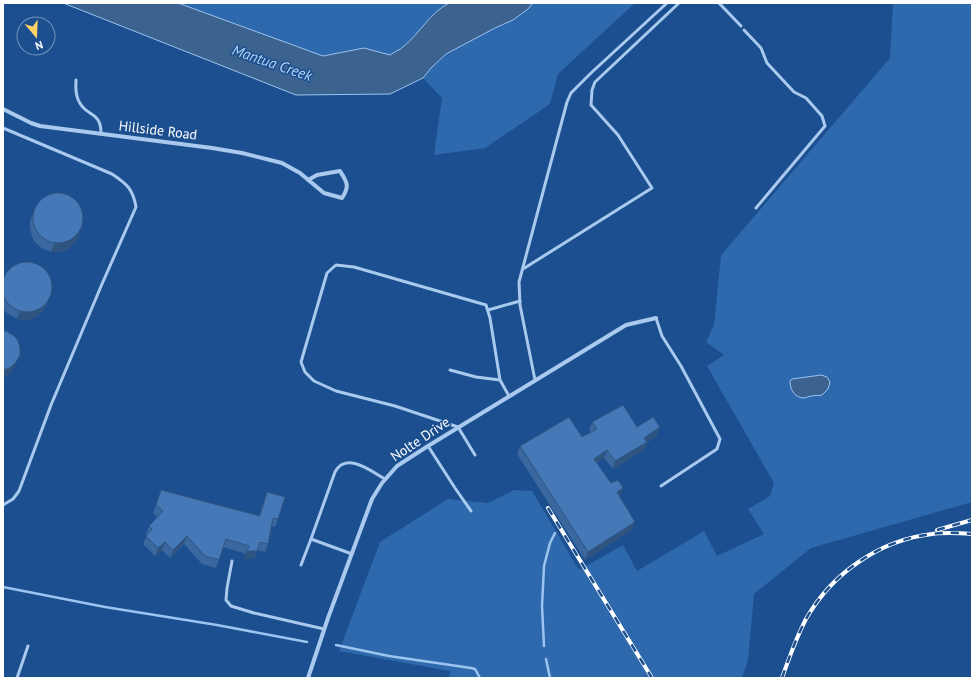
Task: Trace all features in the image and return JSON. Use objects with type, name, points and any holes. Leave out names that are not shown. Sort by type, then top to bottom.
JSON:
[{"type":"street","name":"Hillside Road","points":[[3,109],[40,126],[232,151],[282,163],[292,168],[324,194],[342,198],[347,190],[346,181],[340,171],[317,175],[308,180]]},
{"type":"street","name":"Nolte Drive","points":[[308,678],[324,629],[372,499],[385,479],[397,466],[458,427],[626,325],[656,318]]},
{"type":"lane","points":[[535,380],[520,301],[519,282],[567,102],[571,94],[590,73],[667,3]]},
{"type":"lane","points":[[522,269],[652,188],[618,135],[591,105],[592,90],[595,82],[679,3]]},
{"type":"lane","points":[[719,3],[740,26]]},
{"type":"lane","points":[[744,30],[761,48],[767,63],[794,92],[806,98],[822,116],[825,126],[756,208]]},
{"type":"lane","points":[[76,80],[76,89],[79,102],[82,108],[98,119],[101,134]]},
{"type":"lane","points":[[3,128],[112,174],[128,185],[134,197],[136,207],[54,398],[20,491],[13,499],[3,505]]},
{"type":"lane","points":[[475,455],[458,427],[396,406],[330,388],[314,381],[305,372],[301,362],[327,273],[336,265],[354,266],[486,305],[500,380],[509,396]]},
{"type":"lane","points":[[488,310],[520,301]]},
{"type":"lane","points":[[656,318],[662,336],[681,366],[720,439],[717,449],[661,486]]},
{"type":"lane","points":[[450,370],[476,377],[500,380]]},
{"type":"lane","points":[[428,446],[471,511]]},
{"type":"lane","points":[[301,565],[337,467],[342,463],[348,462],[360,465],[385,479]]},
{"type":"lane","points":[[311,539],[352,554]]},
{"type":"lane","points":[[232,561],[226,600],[231,606],[254,613],[324,629]]},
{"type":"lane","points":[[17,678],[28,646]]},
{"type":"shaded area","points":[[178,3],[449,3],[436,12],[403,47],[390,55],[364,48],[323,56]]},
{"type":"shaded area","points":[[533,3],[635,3],[558,74],[550,104],[485,148],[434,155],[442,98],[423,78],[446,54],[495,28],[514,20]]},
{"type":"shaded area","points":[[893,3],[972,3],[972,502],[811,548],[754,594],[748,660],[742,678],[449,678],[450,671],[339,651],[380,542],[448,499],[488,503],[514,490],[532,491],[579,570],[623,545],[637,571],[704,531],[717,556],[764,534],[748,509],[770,496],[774,483],[707,366],[724,355],[706,342],[714,325],[721,255],[890,58]]},
{"type":"water","name":"Mantua Creek","points":[[63,3],[178,3],[323,56],[364,48],[390,55],[403,47],[436,12],[449,3],[533,3],[528,9],[513,20],[446,54],[423,78],[390,94],[296,95]]},
{"type":"water","points":[[821,375],[827,377],[830,382],[828,389],[822,395],[803,398],[797,396],[793,392],[790,384],[792,379]]},
{"type":"building","points":[[53,193],[63,193],[76,200],[83,213],[83,223],[76,236],[63,243],[53,243],[44,239],[37,232],[33,223],[33,213],[37,204],[44,197]]},
{"type":"building","points":[[22,262],[32,262],[45,269],[52,282],[52,292],[45,305],[32,312],[22,312],[13,308],[6,301],[2,292],[2,282],[6,273],[13,266]]},
{"type":"building","points":[[3,331],[13,335],[17,339],[20,347],[20,355],[10,368],[3,370]]},
{"type":"building","points":[[623,405],[637,427],[653,417],[660,427],[644,438],[647,442],[615,461],[607,450],[594,459],[611,483],[618,480],[623,488],[617,492],[635,522],[588,552],[520,446],[569,417],[582,437],[597,429],[592,422]]},
{"type":"building","points":[[161,490],[260,516],[267,492],[285,497],[278,519],[273,518],[268,544],[260,542],[257,551],[247,551],[249,546],[226,539],[219,560],[205,556],[187,536],[173,550],[165,542],[158,548],[146,536],[152,529],[149,526],[163,511],[156,505]]},
{"type":"waterway","points":[[544,646],[542,606],[544,566],[550,543],[555,533]]},
{"type":"waterway","points":[[3,587],[105,607],[217,625],[307,642]]},
{"type":"waterway","points":[[336,645],[389,656],[471,668],[475,669],[480,678]]},
{"type":"waterway","points":[[546,659],[550,678]]},
{"type":"railway","points":[[548,508],[652,678]]},
{"type":"railway","points":[[937,530],[972,520]]},
{"type":"railway","points":[[782,678],[799,633],[806,619],[829,587],[844,573],[876,551],[913,537],[942,533],[972,534]]}]
